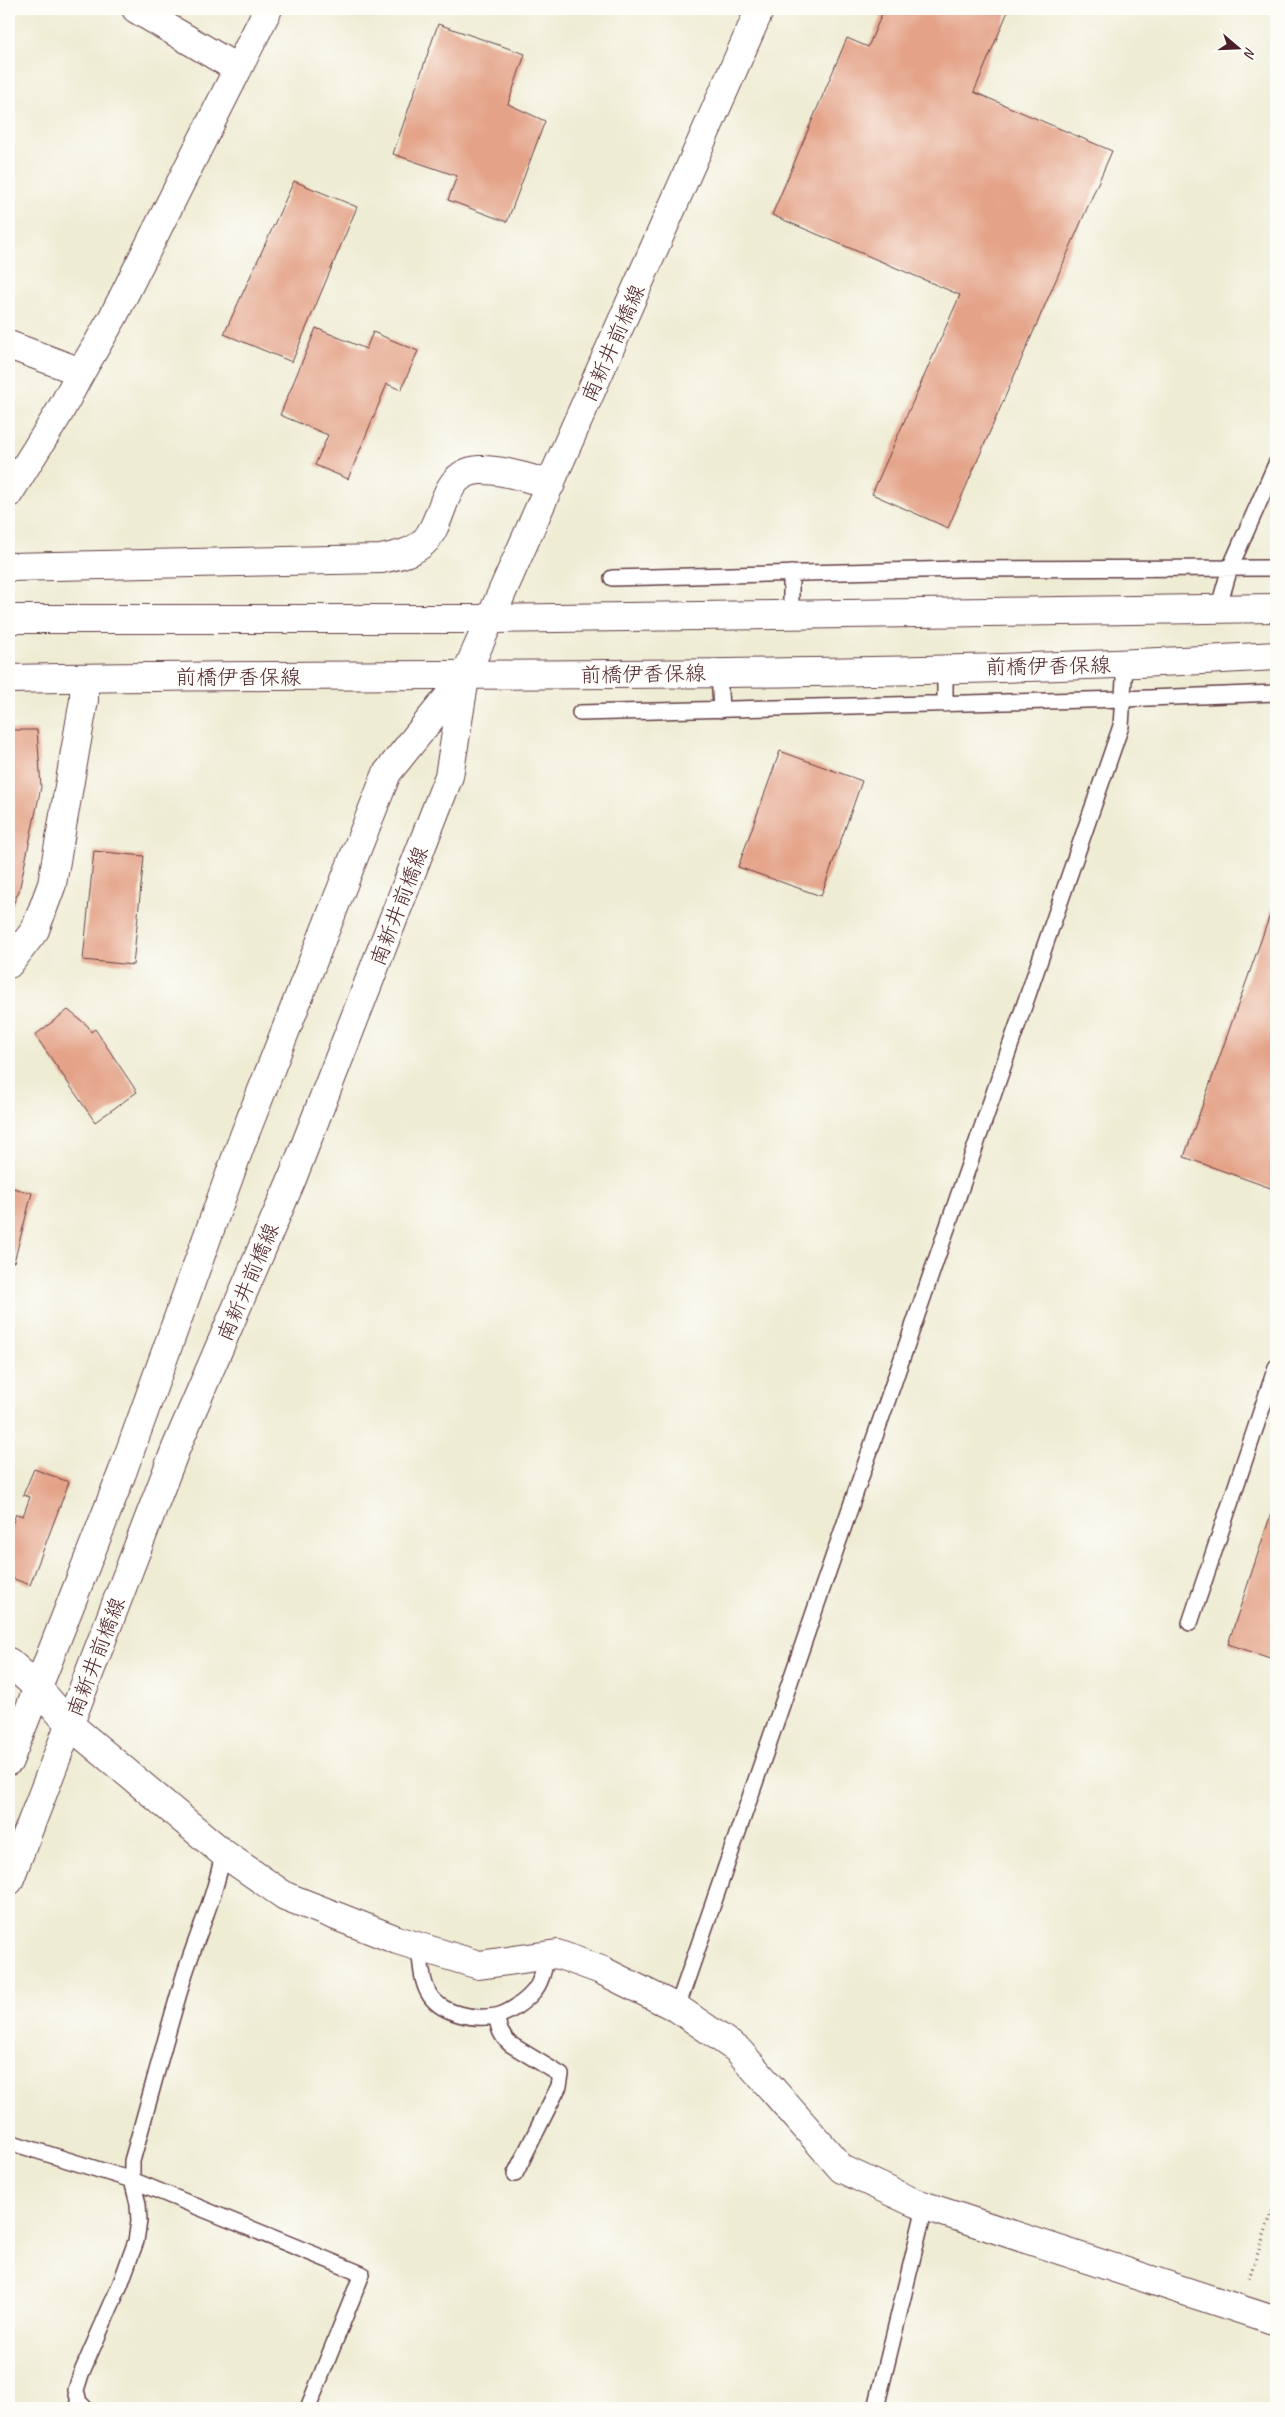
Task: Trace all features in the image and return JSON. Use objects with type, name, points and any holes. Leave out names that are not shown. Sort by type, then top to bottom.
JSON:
[{"type":"main road","points":[[136,9],[238,69]]},
{"type":"main road","points":[[9,493],[59,413],[113,318],[268,9]]},
{"type":"main road","name":"南新井前橋線","points":[[9,1760],[122,1473],[242,1141],[387,773],[465,676],[760,9]]},
{"type":"main road","points":[[9,345],[81,372]]},
{"type":"main road","points":[[9,567],[381,559],[403,554],[424,542],[450,486],[462,474],[480,470],[551,484]]},
{"type":"main road","points":[[9,619],[492,618],[1276,608]]},
{"type":"main road","name":"前橋伊香保線","points":[[9,679],[465,676],[1125,665],[1276,656]]},
{"type":"main road","name":"南新井前橋線","points":[[9,1881],[176,1448],[292,1179],[449,776],[465,676]]},
{"type":"main road","points":[[9,964],[35,930],[52,884],[84,700],[84,678]]},
{"type":"main road","points":[[9,1662],[37,1687],[70,1725],[223,1853],[285,1896],[419,1948],[479,1964],[558,1954],[601,1970],[677,2008],[738,2050],[842,2170],[925,2206],[1276,2321]]},
{"type":"lane","points":[[1218,609],[1230,568],[1276,464]]},
{"type":"lane","points":[[612,578],[959,569],[1276,568]]},
{"type":"lane","points":[[791,573],[791,615]]},
{"type":"lane","points":[[677,2008],[1121,726],[1125,665]]},
{"type":"lane","points":[[945,668],[945,704]]},
{"type":"lane","points":[[719,672],[721,710]]},
{"type":"lane","points":[[580,713],[1123,700],[1276,693]]},
{"type":"lane","points":[[1190,1623],[1276,1368]]},
{"type":"lane","points":[[85,2408],[79,2402],[76,2390],[81,2374],[120,2286],[136,2241],[139,2220],[138,2204],[132,2180],[132,2161],[174,2008],[207,1906],[218,1882],[223,1853]]},
{"type":"lane","points":[[419,1948],[422,1973],[428,1992],[437,2005],[471,2017],[497,2016],[513,2008],[534,1992],[540,1981],[547,1956]]},
{"type":"lane","points":[[497,2016],[498,2027],[510,2044],[561,2075],[559,2086],[516,2174]]},
{"type":"lane","points":[[9,2142],[132,2180],[362,2274],[308,2408]]},
{"type":"lane","points":[[876,2408],[925,2206]]},
{"type":"path","points":[[1238,2308],[1276,2201]]},
{"type":"building","points":[[884,9],[1009,9],[974,92],[1112,151],[948,528],[872,494],[960,295],[772,215],[847,38],[868,47]]},
{"type":"building","points":[[438,24],[525,54],[508,104],[545,121],[507,222],[448,200],[457,176],[393,154]]},
{"type":"building","points":[[294,181],[357,207],[292,362],[224,334]]},
{"type":"building","points":[[316,328],[366,349],[373,332],[418,351],[401,390],[387,384],[348,479],[315,465],[328,435],[280,415]]},
{"type":"building","points":[[9,730],[37,730],[41,787],[19,891],[9,913]]},
{"type":"building","points":[[780,751],[862,781],[821,896],[738,867]]},
{"type":"building","points":[[94,851],[144,856],[133,965],[83,960]]},
{"type":"building","points":[[1276,898],[1276,1190],[1184,1157]]},
{"type":"building","points":[[68,1010],[88,1026],[91,1032],[95,1029],[137,1092],[95,1122],[35,1035]]},
{"type":"building","points":[[9,1187],[32,1193],[14,1262],[9,1261]]},
{"type":"building","points":[[34,1469],[69,1482],[30,1585],[9,1577],[9,1532],[16,1514],[23,1516],[30,1497],[23,1495]]},
{"type":"building","points":[[1276,1499],[1276,1660],[1228,1644]]}]
